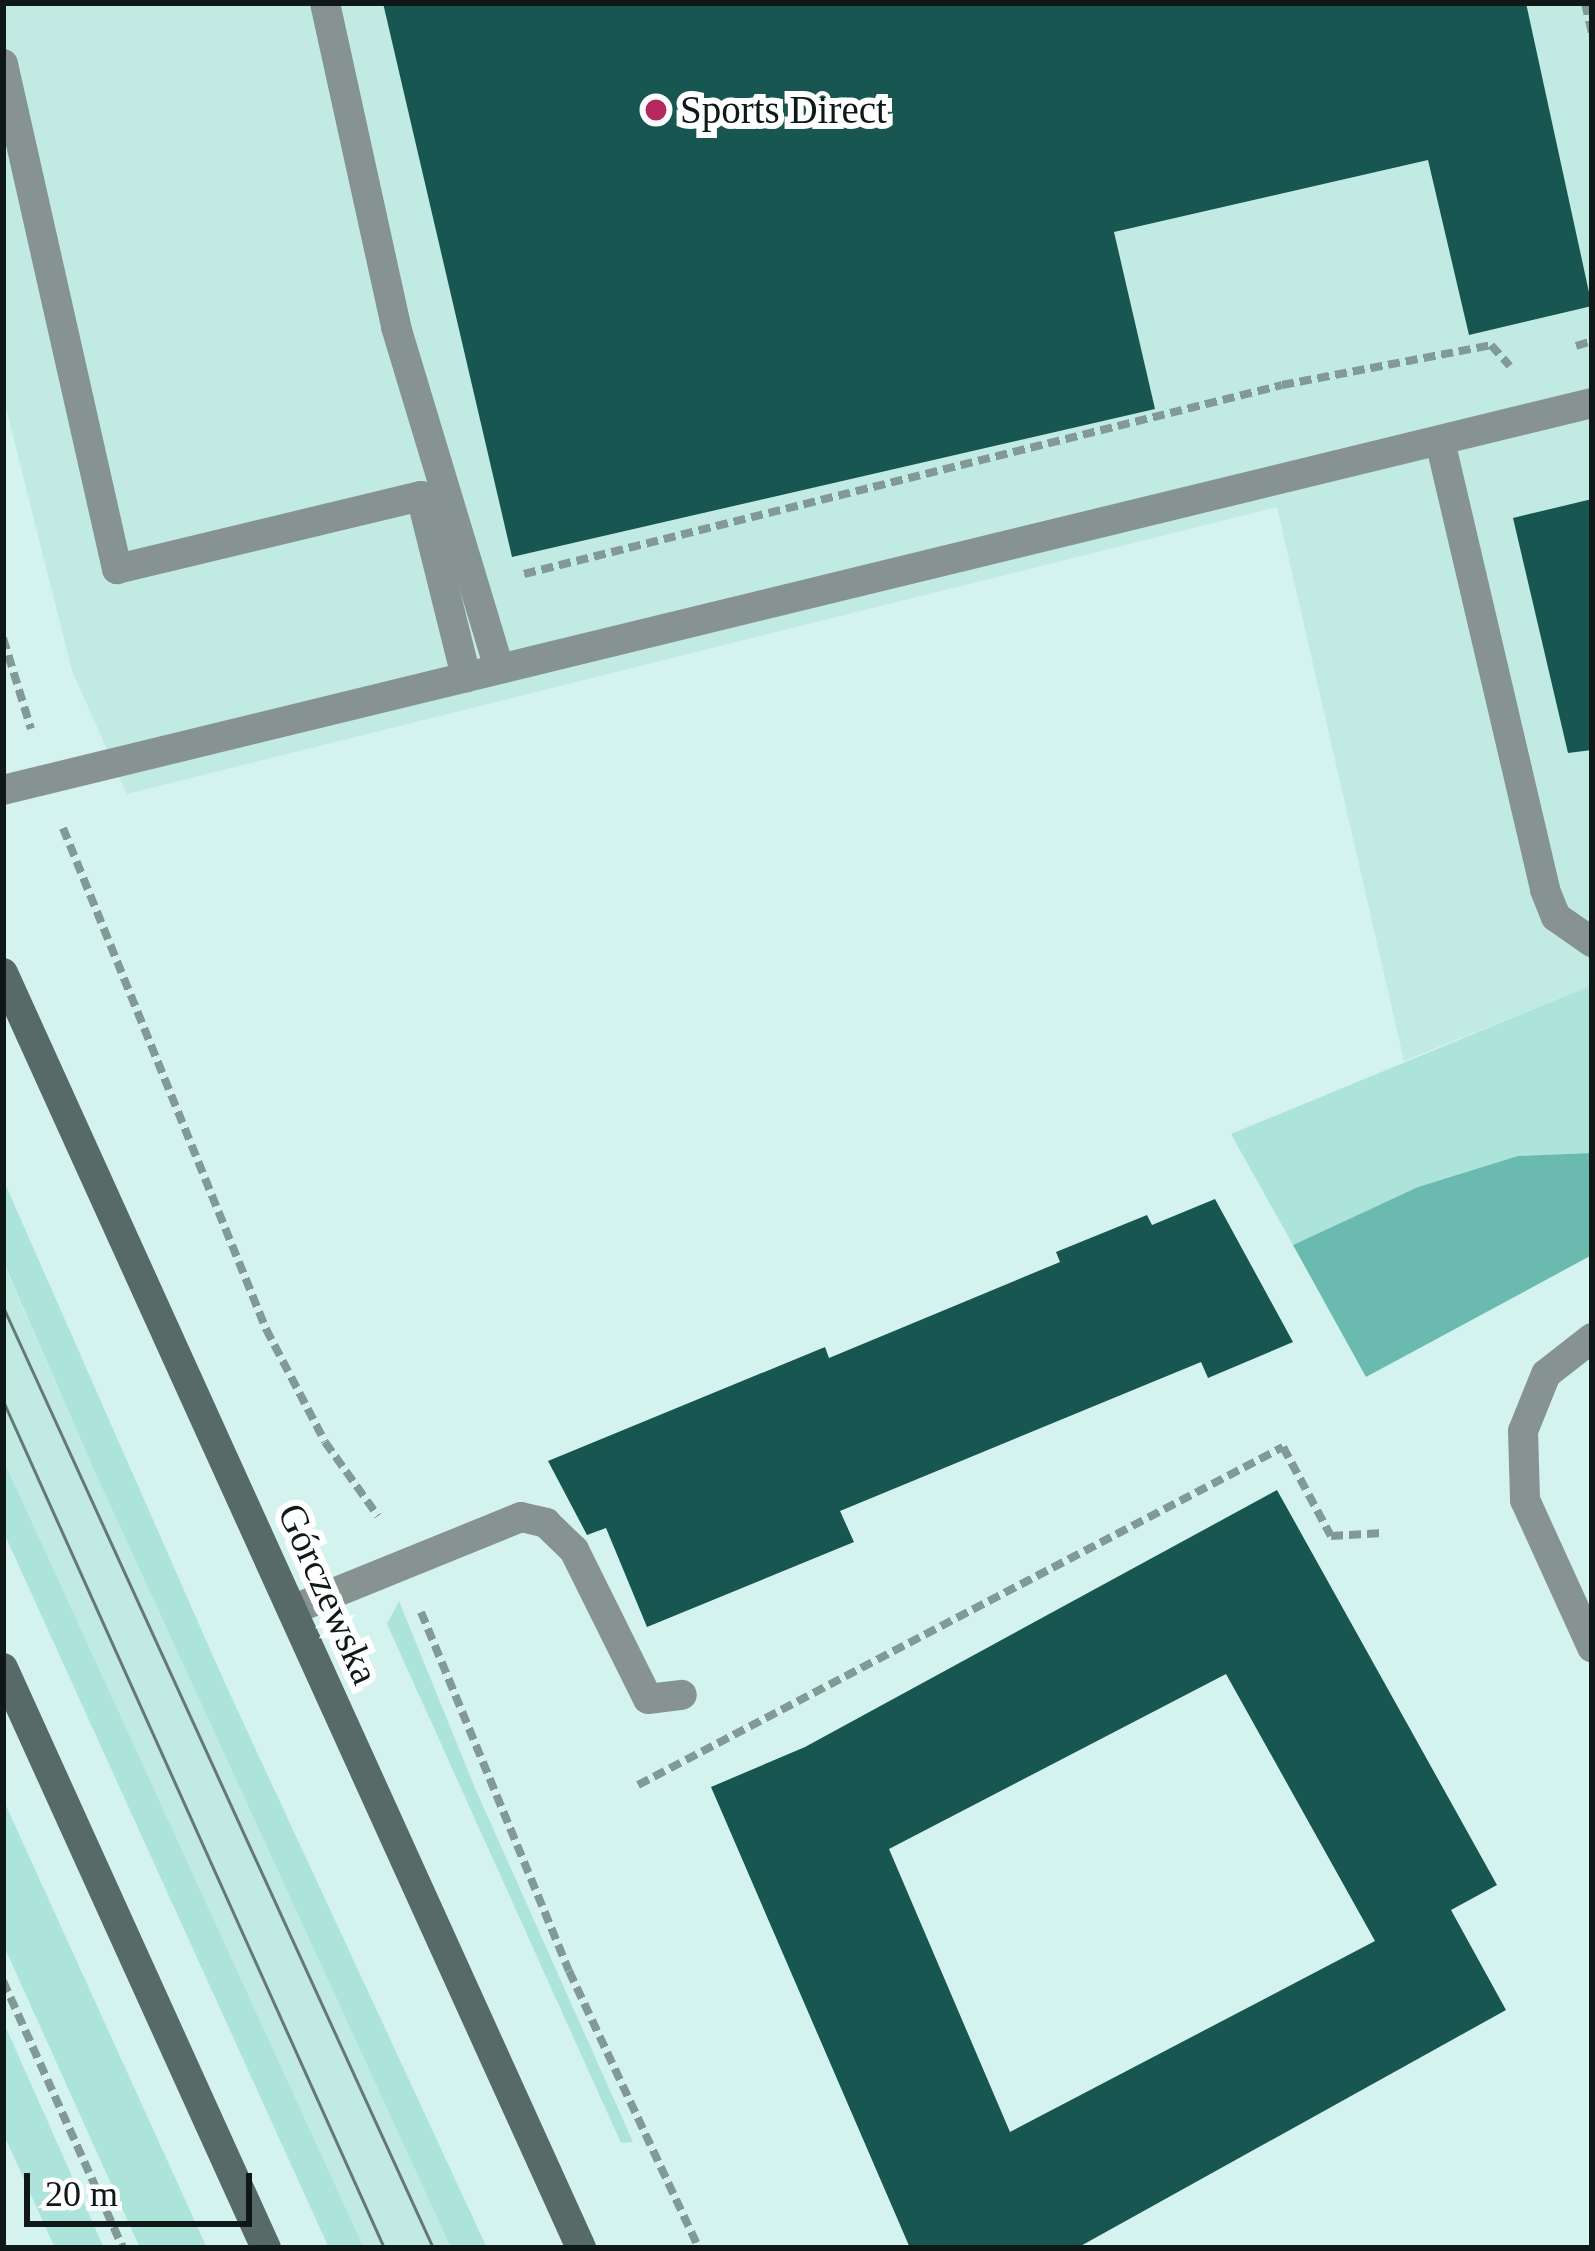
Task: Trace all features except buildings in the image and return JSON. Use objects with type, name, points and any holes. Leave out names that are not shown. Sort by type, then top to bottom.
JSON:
[{"type":"main road","name":"Górczewska","points":[[3,973],[580,2248]]},
{"type":"main road","points":[[3,1668],[266,2248]]},
{"type":"street","points":[[325,3],[396,327],[499,670]]},
{"type":"street","points":[[3,64],[117,569],[421,496],[466,677]]},
{"type":"street","points":[[3,790],[1592,403]]},
{"type":"street","points":[[1440,441],[1545,890],[1556,917],[1592,942]]},
{"type":"street","points":[[1592,1338],[1546,1374],[1523,1431],[1525,1500],[1592,1647]]},
{"type":"street","points":[[292,1610],[521,1517],[546,1523],[574,1550],[648,1699],[682,1695]]},
{"type":"path","points":[[1585,3],[1592,33]]},
{"type":"path","points":[[1551,353],[1592,341]]},
{"type":"path","points":[[511,577],[1282,385],[1491,345],[1510,366],[1530,360]]},
{"type":"path","points":[[3,638],[109,961],[266,1329],[401,1567],[568,1971],[699,2248]]},
{"type":"path","points":[[638,1785],[1283,1447],[1331,1536],[1383,1533]]},
{"type":"path","points":[[3,1982],[123,2248]]},
{"type":"shaded area","points":[[3,3],[1592,3],[1592,985],[1404,1061],[1277,507],[127,794],[72,671],[3,396]]},
{"type":"shaded area","points":[[1592,985],[1592,1153],[1518,1156],[1418,1187],[1293,1245],[1231,1134]]},
{"type":"shaded area","points":[[1592,1153],[1592,1255],[1366,1377],[1293,1245],[1418,1187],[1518,1156]]},
{"type":"shaded area","points":[[3,1179],[224,1681],[487,2248],[451,2248],[94,1470],[3,1261]]},
{"type":"shaded area","points":[[3,1263],[451,2248],[364,2248],[3,1460]]},
{"type":"shaded area","points":[[3,1460],[364,2248],[329,2248],[3,1531]]},
{"type":"shaded area","points":[[399,1601],[475,1788],[633,2142],[621,2143],[387,1624]]},
{"type":"shaded area","points":[[3,1799],[207,2248],[140,2248],[3,1944]]},
{"type":"shaded area","points":[[3,2021],[104,2248],[55,2248],[3,2133]]},
{"type":"tram line","points":[[3,1307],[433,2248]]},
{"type":"tram line","points":[[3,1401],[384,2248]]},
{"type":"place","name":"Sports Direct","points":[[656,110]]}]
